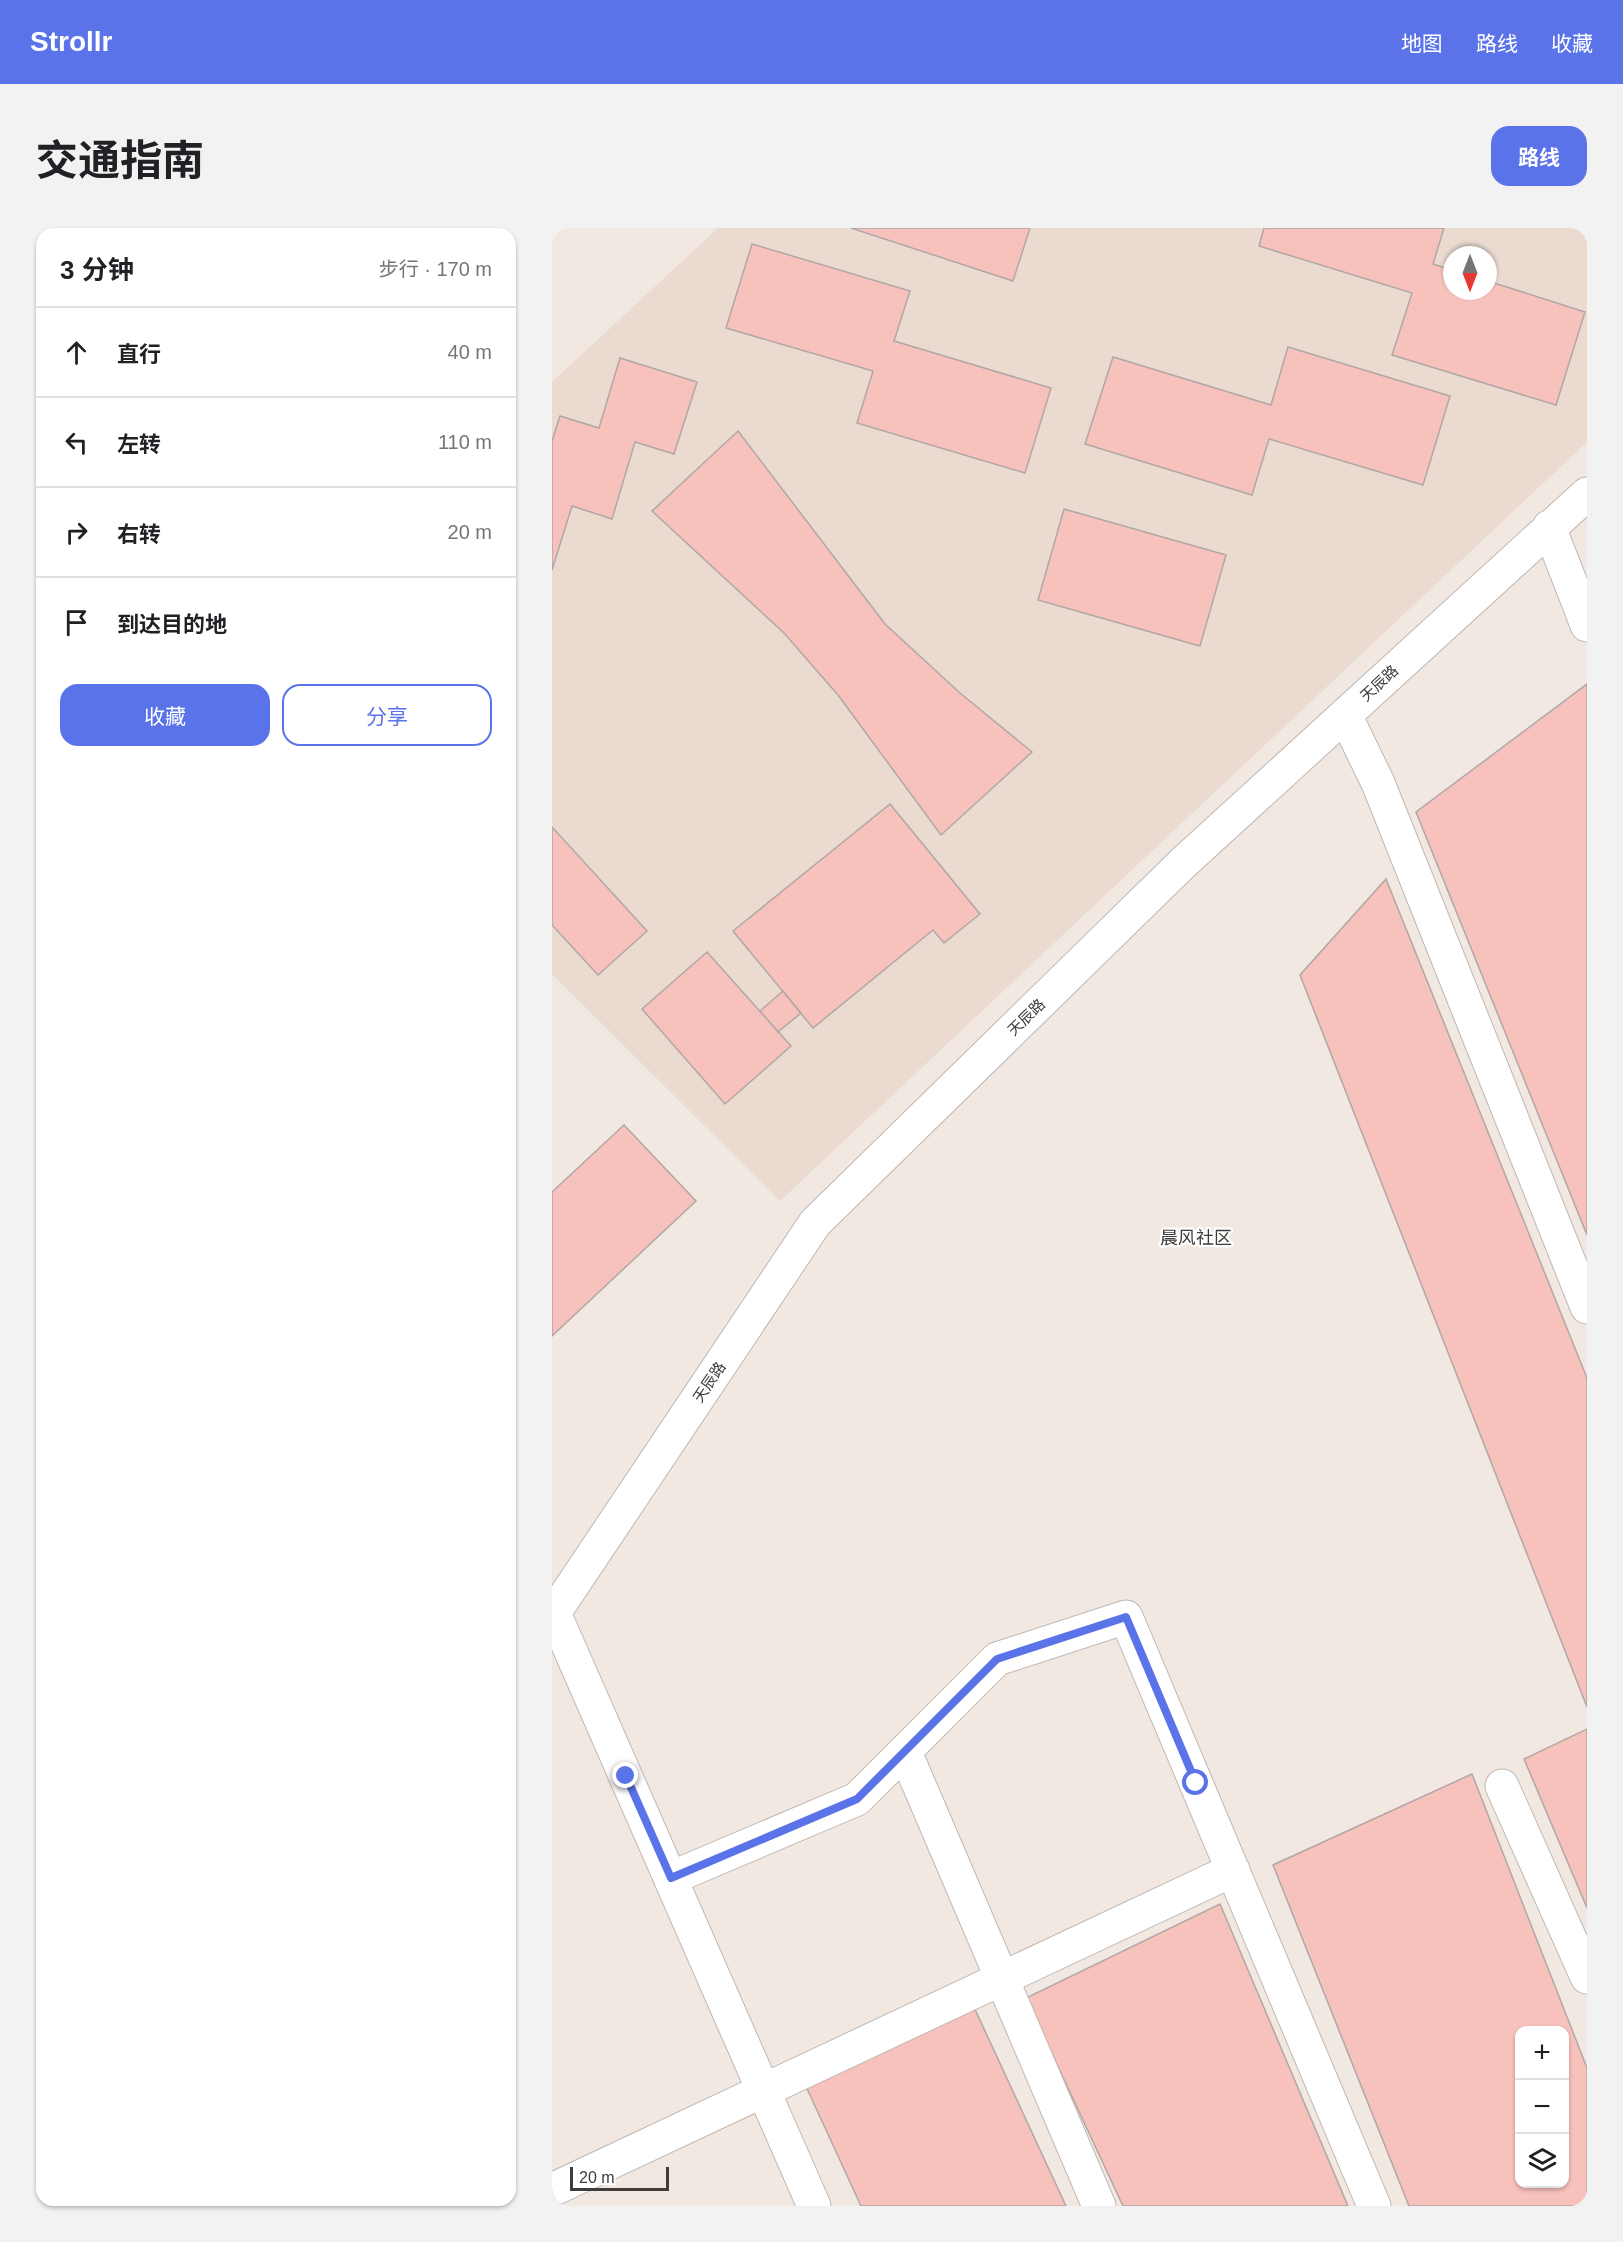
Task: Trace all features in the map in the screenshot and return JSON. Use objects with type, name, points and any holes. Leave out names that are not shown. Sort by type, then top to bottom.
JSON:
[{"type":"street","name":"天辰路","points":[[553,1614],[815,1223],[1184,863],[1587,494]]},
{"type":"street","points":[[1549,527],[1587,625]]},
{"type":"street","points":[[1345,715],[1378,783],[1587,1307]]},
{"type":"street","points":[[553,1614],[814,2206]]},
{"type":"street","points":[[671,1878],[857,1799],[997,1659],[1126,1617],[1374,2206]]},
{"type":"street","points":[[905,1752],[1099,2206]]},
{"type":"street","points":[[1502,1786],[1587,1977]]},
{"type":"street","points":[[561,2193],[764,2091],[1233,1870]]},
{"type":"shaded area","points":[[718,228],[1587,228],[1587,442],[780,1201],[552,974],[552,382]]},
{"type":"building","points":[[851,228],[1030,228],[1013,281]]},
{"type":"building","points":[[1264,228],[1444,228],[1433,264],[1443,267],[1443,300],[1497,300],[1497,284],[1585,312],[1556,405],[1392,355],[1412,293],[1259,246]]},
{"type":"building","points":[[752,244],[910,291],[894,341],[1051,388],[1025,473],[857,423],[873,371],[726,328]]},
{"type":"building","points":[[1288,347],[1450,396],[1423,485],[1269,439],[1252,495],[1085,444],[1113,357],[1271,405]]},
{"type":"building","points":[[620,358],[697,382],[674,454],[635,442],[612,519],[572,506],[552,570],[552,441],[560,416],[599,428]]},
{"type":"building","points":[[738,431],[885,624],[960,693],[1032,752],[941,835],[838,695],[784,633],[652,511]]},
{"type":"building","points":[[1064,509],[1226,555],[1200,646],[1038,600]]},
{"type":"building","points":[[1587,684],[1587,1235],[1416,812]]},
{"type":"building","points":[[890,804],[980,914],[944,943],[933,930],[813,1028],[733,931]]},
{"type":"building","points":[[552,827],[647,931],[598,975],[552,925]]},
{"type":"building","points":[[1386,879],[1587,1378],[1587,1707],[1300,975]]},
{"type":"building","points":[[707,952],[791,1046],[725,1104],[642,1009]]},
{"type":"building","points":[[783,991],[801,1013],[778,1032],[760,1011]]},
{"type":"building","points":[[624,1125],[696,1201],[552,1336],[552,1192]]},
{"type":"building","points":[[1587,1729],[1587,1908],[1524,1759]]},
{"type":"building","points":[[1472,1774],[1587,2068],[1587,2206],[1409,2206],[1273,1865]]},
{"type":"building","points":[[1220,1904],[1348,2206],[1123,2206],[1026,1998]]},
{"type":"building","points":[[973,2005],[1066,2206],[861,2206],[803,2080]]},
{"type":"district","name":"晨风社区","points":[[1196,1238]]},
{"type":"route","points":[[626,1776],[671,1878],[857,1799],[997,1659],[1126,1617],[1196,1783]]}]
